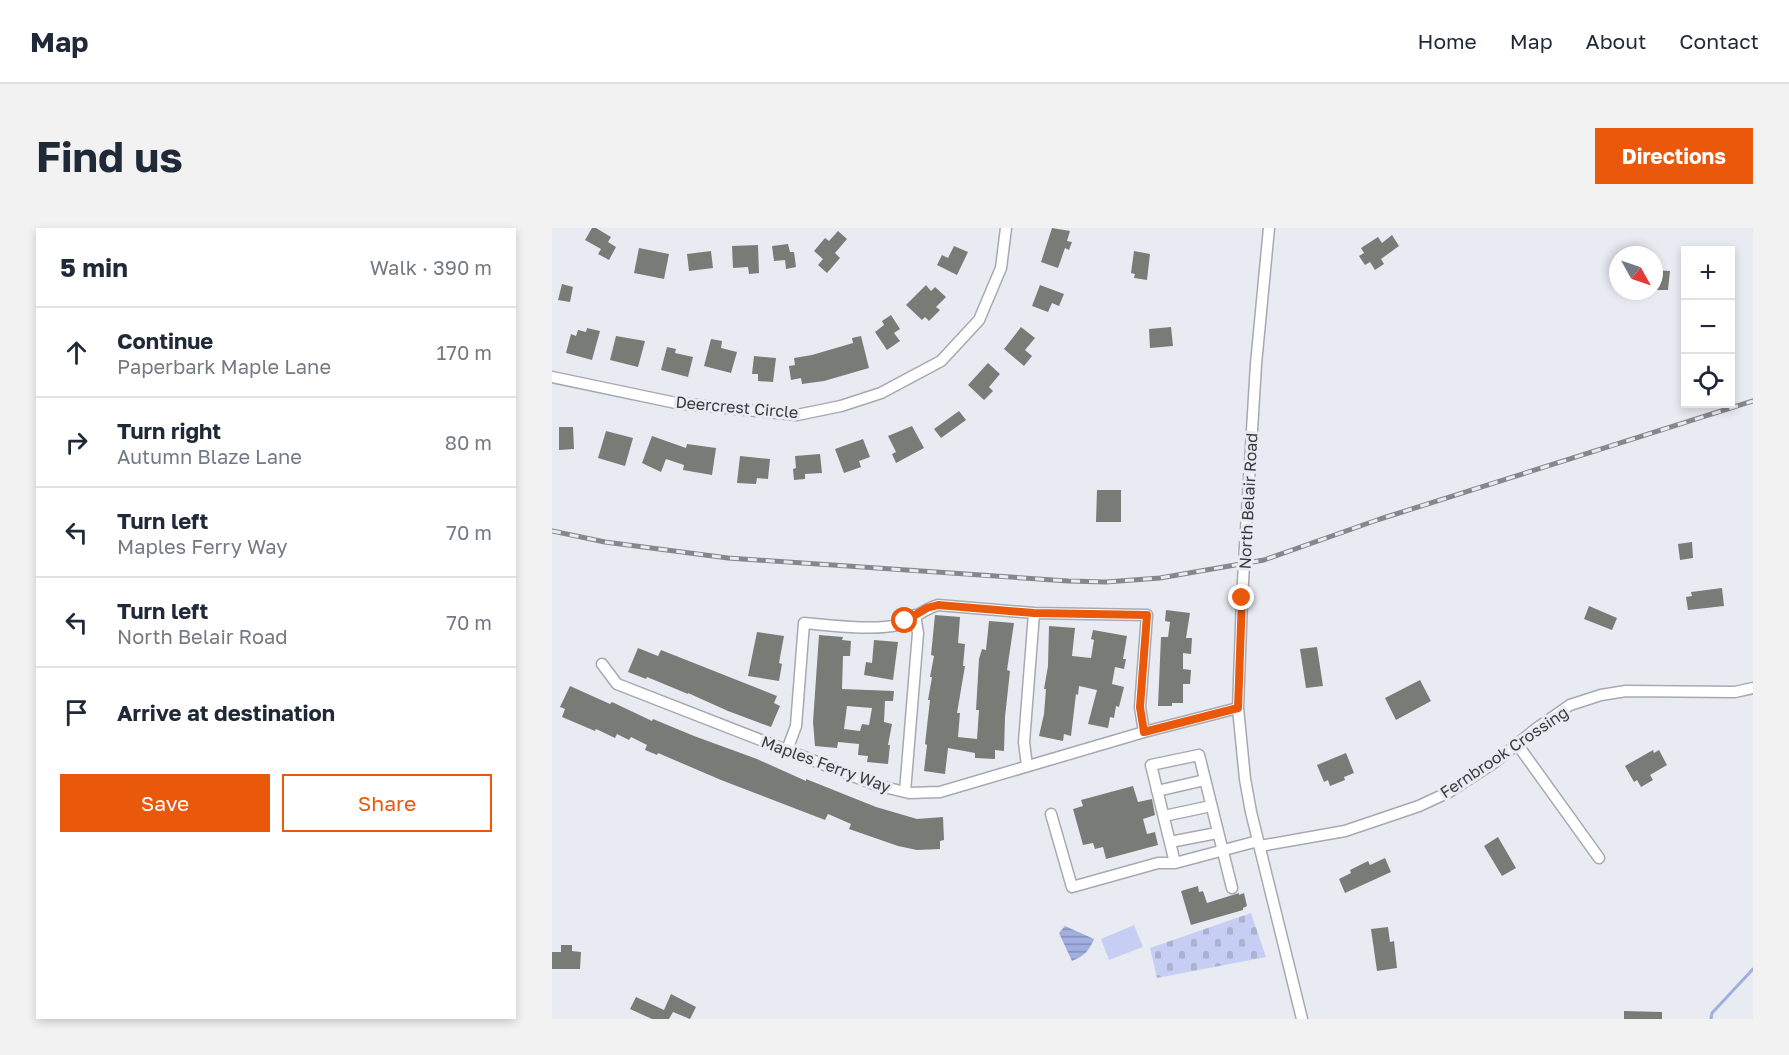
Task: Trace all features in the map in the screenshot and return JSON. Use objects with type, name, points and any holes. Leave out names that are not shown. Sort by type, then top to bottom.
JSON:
[{"type":"street","name":"Deercrest Circle","points":[[552,377],[676,403],[797,415],[841,406],[881,393],[941,361],[979,320],[1001,268],[1006,228]]},
{"type":"street","name":"North Belair Road","points":[[1269,228],[1256,364],[1238,708],[1245,779],[1302,1019]]},
{"type":"street","points":[[787,750],[796,726],[804,623],[883,627],[898,625],[927,608],[938,605],[1034,613],[1147,615],[1140,707],[1144,732]]},
{"type":"street","points":[[1027,766],[1024,742],[1034,613]]},
{"type":"street","points":[[905,792],[918,633],[915,615]]},
{"type":"street","name":"Maples Ferry Way","points":[[602,664],[617,684],[876,785],[905,792],[940,792],[1144,732],[1238,708]]},
{"type":"street","name":"Fernbrook Crossing","points":[[1051,814],[1072,887],[1158,863],[1176,863],[1221,851],[1345,831],[1419,806],[1449,792],[1570,705],[1601,695],[1626,691],[1735,692],[1753,688]]},
{"type":"street","points":[[1517,744],[1599,858]]},
{"type":"street","points":[[1176,863],[1151,765],[1199,755],[1232,888]]},
{"type":"street","points":[[1157,791],[1204,780]]},
{"type":"street","points":[[1164,816],[1211,806]]},
{"type":"street","points":[[1170,842],[1217,833]]},
{"type":"green space","points":[[1251,913],[1266,957],[1157,978],[1150,948]]},
{"type":"green space","points":[[1134,925],[1143,947],[1109,960],[1101,939]]},
{"type":"shaded area","points":[[1065,926],[1094,939],[1086,953],[1072,961],[1059,933]]},
{"type":"building","points":[[592,228],[611,237],[608,242],[616,247],[609,260],[598,254],[601,249],[585,240]]},
{"type":"building","points":[[1052,228],[1070,231],[1067,241],[1072,242],[1069,250],[1065,248],[1058,268],[1041,262]]},
{"type":"building","points":[[838,231],[847,239],[835,253],[840,258],[827,273],[818,265],[823,259],[814,251],[825,238],[829,241]]},
{"type":"building","points":[[1392,235],[1399,246],[1381,259],[1384,264],[1375,270],[1370,262],[1365,265],[1359,256],[1364,253],[1361,248],[1378,237],[1382,243]]},
{"type":"building","points":[[788,244],[790,252],[794,252],[796,267],[786,269],[785,260],[774,261],[772,246]]},
{"type":"building","points":[[758,245],[759,273],[749,274],[748,267],[733,268],[732,246]]},
{"type":"building","points":[[954,246],[968,252],[957,275],[937,265],[942,255],[948,258]]},
{"type":"building","points":[[639,248],[669,254],[664,279],[634,273]]},
{"type":"building","points":[[711,251],[713,268],[689,271],[687,254]]},
{"type":"building","points":[[1134,251],[1150,254],[1147,280],[1134,278],[1135,274],[1131,273]]},
{"type":"building","points":[[1663,271],[1670,271],[1668,290],[1663,290]]},
{"type":"building","points":[[562,284],[573,287],[570,302],[558,300]]},
{"type":"building","points":[[926,285],[931,291],[935,287],[946,297],[936,307],[940,310],[929,321],[925,317],[922,320],[906,305]]},
{"type":"building","points":[[1040,285],[1064,294],[1059,306],[1052,303],[1048,312],[1032,306]]},
{"type":"building","points":[[891,315],[900,329],[894,333],[900,341],[887,350],[875,332],[884,325],[882,321]]},
{"type":"building","points":[[1021,327],[1035,338],[1025,350],[1032,356],[1024,366],[1004,349]]},
{"type":"building","points":[[1171,327],[1173,346],[1150,348],[1149,329]]},
{"type":"building","points":[[587,328],[600,331],[592,360],[566,353],[571,334],[576,336],[578,330],[586,332]]},
{"type":"building","points":[[616,336],[645,341],[638,367],[610,360]]},
{"type":"building","points":[[861,336],[869,368],[824,381],[802,384],[801,378],[791,380],[789,366],[795,365],[794,358],[853,343],[852,338]]},
{"type":"building","points":[[711,339],[722,341],[721,348],[737,352],[731,373],[704,366]]},
{"type":"building","points":[[667,347],[676,349],[675,353],[693,357],[688,377],[661,370]]},
{"type":"building","points":[[754,356],[776,358],[773,382],[758,381],[758,374],[752,374]]},
{"type":"building","points":[[988,363],[1000,374],[989,387],[993,391],[984,400],[968,385]]},
{"type":"building","points":[[959,411],[966,420],[941,438],[934,429]]},
{"type":"building","points":[[912,426],[924,448],[896,463],[892,454],[896,452],[888,436]]},
{"type":"building","points":[[559,427],[573,427],[574,449],[559,450]]},
{"type":"building","points":[[606,431],[633,438],[625,466],[598,458]]},
{"type":"building","points":[[652,436],[686,448],[687,444],[716,448],[712,475],[683,470],[684,465],[666,459],[661,472],[642,463]]},
{"type":"building","points":[[863,439],[870,457],[859,461],[861,467],[844,473],[835,449]]},
{"type":"building","points":[[820,454],[822,473],[805,474],[805,479],[794,480],[795,456]]},
{"type":"building","points":[[740,456],[770,459],[768,479],[757,478],[756,484],[737,483]]},
{"type":"building","points":[[1097,490],[1121,490],[1121,522],[1096,522]]},
{"type":"building","points":[[1692,542],[1693,558],[1680,560],[1678,544]]},
{"type":"building","points":[[1722,588],[1724,606],[1688,610],[1686,597],[1692,596],[1691,592]]},
{"type":"building","points":[[1589,606],[1617,618],[1612,630],[1584,619]]},
{"type":"building","points":[[1166,610],[1190,613],[1186,638],[1192,638],[1191,654],[1183,653],[1183,669],[1191,670],[1190,684],[1183,684],[1183,703],[1158,706],[1161,637],[1168,637],[1170,622],[1165,621]]},
{"type":"building","points":[[935,615],[960,617],[958,643],[965,644],[963,666],[965,666],[957,713],[960,713],[958,737],[977,739],[979,659],[982,649],[986,650],[989,621],[1014,623],[1007,670],[1010,671],[1004,751],[995,750],[995,759],[975,758],[975,753],[948,748],[945,774],[924,771],[930,700],[928,700],[932,677],[930,677],[934,656],[931,655]]},
{"type":"building","points":[[1049,626],[1075,628],[1072,656],[1091,658],[1093,630],[1127,636],[1123,659],[1126,659],[1124,669],[1115,667],[1112,684],[1124,687],[1119,707],[1116,706],[1114,718],[1110,717],[1108,728],[1088,724],[1097,690],[1079,686],[1071,736],[1064,734],[1063,741],[1039,736],[1044,714]]},
{"type":"building","points":[[757,632],[784,636],[779,663],[782,664],[779,681],[748,676]]},
{"type":"building","points":[[819,635],[843,637],[842,640],[851,641],[850,656],[843,656],[842,689],[894,691],[893,701],[885,701],[884,722],[892,724],[888,745],[890,745],[888,764],[867,762],[868,756],[858,755],[859,744],[838,742],[837,748],[815,746],[813,722]],"holes":[[[847,706],[872,708],[869,725],[862,724],[860,731],[844,729]]]},
{"type":"building","points":[[874,640],[898,642],[893,680],[864,675],[866,662],[872,663]]},
{"type":"building","points":[[1317,647],[1323,686],[1306,688],[1300,649]]},
{"type":"building","points":[[638,648],[658,656],[661,650],[777,696],[774,703],[780,706],[771,727],[647,677],[646,679],[628,672]]},
{"type":"building","points":[[1420,680],[1431,701],[1396,720],[1385,698]]},
{"type":"building","points":[[570,686],[652,721],[653,719],[876,807],[917,819],[943,817],[944,840],[940,841],[940,849],[917,850],[898,846],[849,829],[851,824],[828,814],[825,820],[658,753],[657,755],[645,750],[647,745],[631,737],[629,740],[617,734],[615,738],[596,729],[595,731],[562,717],[565,709],[560,707]]},
{"type":"building","points":[[1653,750],[1654,753],[1659,750],[1667,765],[1650,775],[1653,780],[1641,787],[1637,780],[1634,782],[1625,766]]},
{"type":"building","points":[[1346,753],[1354,773],[1344,777],[1345,780],[1330,786],[1328,780],[1324,782],[1317,765]]},
{"type":"building","points":[[1133,786],[1138,802],[1152,799],[1155,815],[1143,819],[1147,834],[1155,832],[1158,845],[1106,859],[1103,847],[1095,849],[1093,843],[1083,845],[1073,809],[1083,806],[1081,800]]},
{"type":"building","points":[[1498,837],[1516,868],[1502,876],[1484,846]]},
{"type":"building","points":[[1385,858],[1391,872],[1345,893],[1339,879],[1351,873],[1350,870],[1368,861],[1370,865]]},
{"type":"building","points":[[1198,886],[1199,892],[1203,891],[1207,903],[1244,893],[1247,906],[1243,910],[1191,925],[1181,891]]},
{"type":"building","points":[[1388,927],[1390,942],[1394,941],[1397,968],[1377,971],[1371,929]]},
{"type":"building","points":[[561,945],[572,945],[572,951],[581,952],[580,969],[552,969],[552,952],[561,952]]},
{"type":"building","points":[[671,994],[696,1007],[690,1019],[673,1012],[669,1019],[652,1019],[630,1009],[636,997],[664,1010]]},
{"type":"building","points":[[1624,1011],[1662,1012],[1662,1019],[1624,1019]]},
{"type":"waterway","points":[[1711,1019],[1712,1013],[1753,969]]},
{"type":"railway","points":[[552,531],[605,542],[728,558],[1068,581],[1106,582],[1160,578],[1264,560],[1380,519],[1753,401]]},
{"type":"route","points":[[905,621],[927,608],[938,605],[1034,613],[1147,615],[1140,707],[1144,732],[1238,708],[1242,598]]}]
